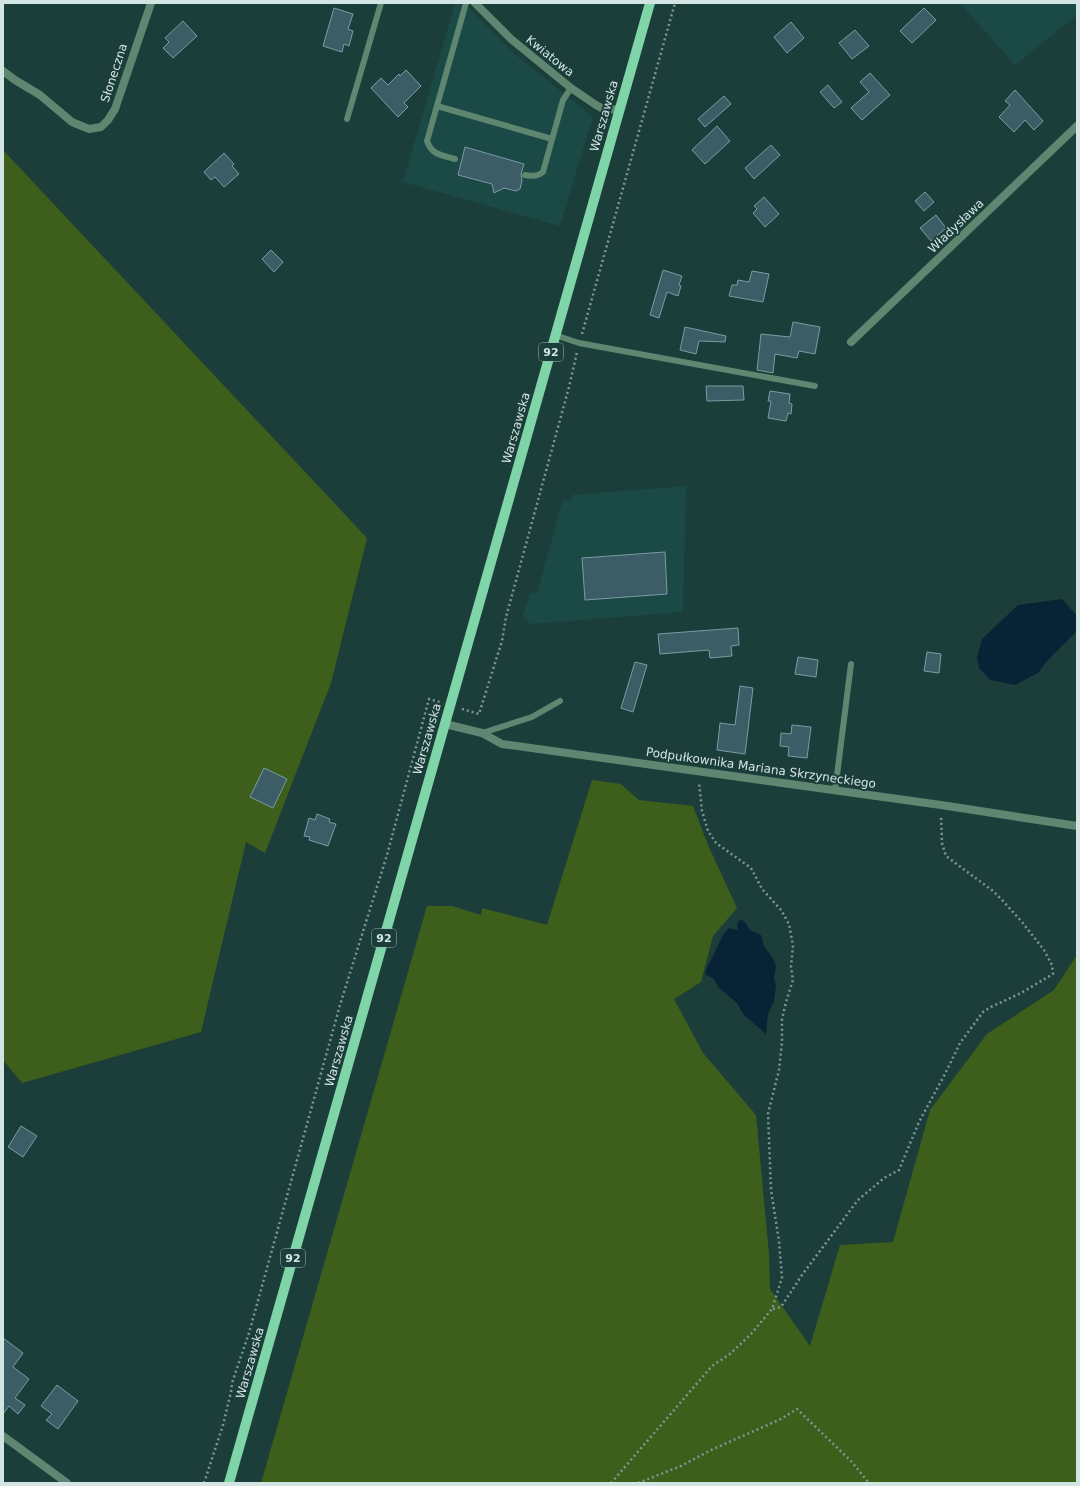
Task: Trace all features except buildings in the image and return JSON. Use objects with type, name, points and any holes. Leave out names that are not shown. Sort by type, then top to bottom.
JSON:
[{"type":"main road","name":"Warszawska","points":[[229,1483],[650,3]]},
{"type":"street","name":"Słoneczna","points":[[3,71],[14,80],[40,95],[72,122],[89,129],[101,127],[108,120],[115,109],[151,3]]},
{"type":"street","name":"Kwiatowa","points":[[475,3],[511,39],[571,88],[605,110],[620,109]]},
{"type":"street","name":"Władysława","points":[[851,342],[1077,126]]},
{"type":"street","name":"Podpułkownika Mariana Skrzyneckiego","points":[[445,724],[482,733],[502,744],[941,805],[1077,826]]},
{"type":"street","points":[[3,1436],[67,1483]]},
{"type":"lane","points":[[347,119],[381,3]]},
{"type":"lane","points":[[455,159],[435,153],[430,149],[427,141],[466,3]]},
{"type":"lane","points":[[525,175],[534,177],[543,172],[563,100],[571,88]]},
{"type":"lane","points":[[437,106],[552,139]]},
{"type":"lane","points":[[556,335],[579,343],[815,386]]},
{"type":"lane","points":[[835,791],[851,664]]},
{"type":"lane","points":[[482,733],[532,717],[560,701]]},
{"type":"path","points":[[462,709],[479,714],[502,641],[506,617],[569,387],[579,343],[675,3]]},
{"type":"path","points":[[204,1483],[223,1425],[232,1383],[249,1334],[340,1005],[387,855],[429,699],[440,702]]},
{"type":"path","points":[[611,1483],[712,1366],[730,1354],[751,1334],[772,1309],[782,1278],[779,1240],[771,1190],[768,1114],[779,1070],[782,1042],[782,1019],[793,980],[791,968],[793,945],[789,924],[781,910],[762,889],[751,868],[716,843],[708,831],[702,811],[698,772]]},
{"type":"path","points":[[772,1309],[781,1307],[802,1275],[858,1200],[884,1178],[899,1170],[920,1122],[960,1043],[983,1012],[991,1006],[1021,993],[1053,974],[1052,965],[1044,950],[1013,912],[993,891],[946,856],[942,843],[941,805]]},
{"type":"path","points":[[638,1483],[681,1466],[712,1450],[781,1419],[798,1409],[851,1461],[869,1483]]},
{"type":"shaded area","points":[[455,3],[464,3],[516,55],[593,117],[560,226],[403,182]]},
{"type":"shaded area","points":[[960,3],[1077,3],[1077,15],[1015,65]]},
{"type":"shaded area","points":[[686,486],[683,612],[531,624],[523,616],[530,592],[537,594],[563,499],[571,502],[572,495]]},
{"type":"shaded area","points":[[1062,599],[1077,616],[1077,631],[1048,660],[1038,673],[1015,685],[990,680],[979,668],[977,657],[982,639],[1018,605]]},
{"type":"shaded area","points":[[740,919],[745,922],[750,930],[761,935],[764,946],[774,960],[776,967],[774,978],[776,986],[774,1001],[768,1014],[766,1034],[744,1015],[737,1003],[718,987],[714,979],[705,974],[723,935],[729,928],[738,930],[737,924]]},
{"type":"green space","points":[[3,150],[367,538],[331,683],[265,853],[246,842],[201,1032],[22,1083],[3,1060]]},
{"type":"green space","points":[[592,780],[621,784],[639,800],[693,806],[708,845],[737,908],[713,936],[701,982],[674,999],[703,1053],[756,1115],[769,1254],[770,1289],[810,1346],[840,1245],[893,1242],[930,1110],[987,1034],[1054,990],[1077,955],[1077,1483],[261,1483],[427,906],[452,906],[481,915],[482,908],[547,925]]}]
